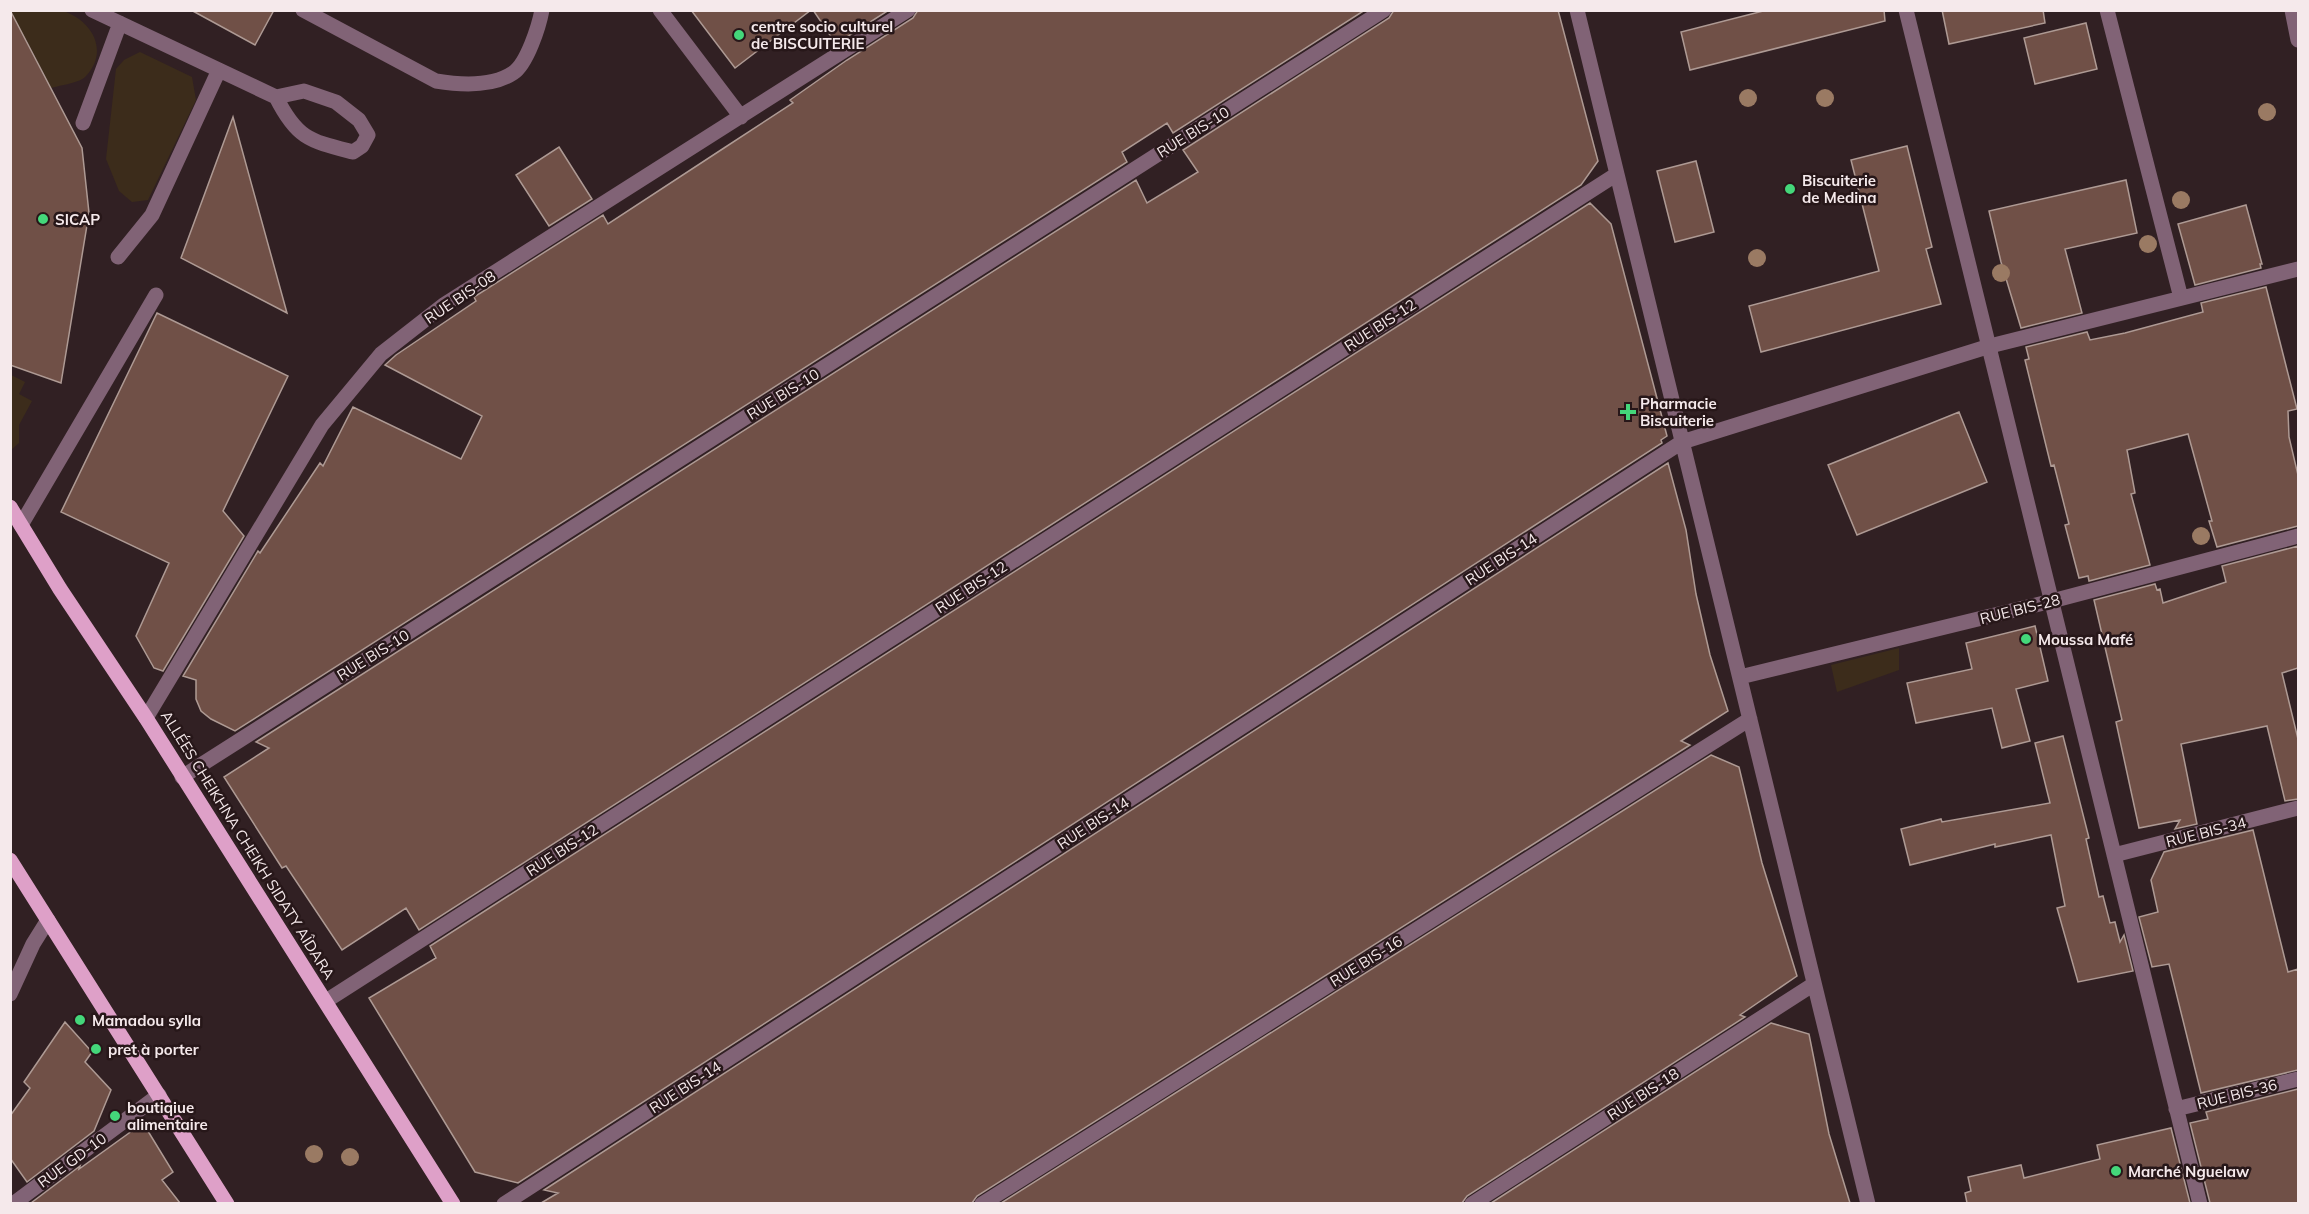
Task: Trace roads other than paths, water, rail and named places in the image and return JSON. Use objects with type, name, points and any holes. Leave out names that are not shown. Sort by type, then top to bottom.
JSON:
[{"type":"main road","name":"ALLÉES CHEIKHNA CHEIKH SIDATY AÎDARA","points":[[10,507],[60,589],[146,718],[453,1203]]},
{"type":"main road","points":[[10,860],[227,1203]]},
{"type":"street","points":[[92,10],[276,98],[287,120],[305,136],[321,144],[353,152],[362,146],[368,135],[359,120],[336,102],[304,91],[276,98]]},
{"type":"street","points":[[303,10],[436,81],[454,84],[493,82],[515,72],[537,35],[542,10]]},
{"type":"street","points":[[660,10],[741,117]]},
{"type":"street","name":"RUE BIS-08","points":[[146,718],[322,425],[381,354],[445,304],[908,10]]},
{"type":"street","name":"RUE BIS-10","points":[[182,777],[1384,10]]},
{"type":"street","points":[[1577,10],[1868,1203]]},
{"type":"street","points":[[1906,10],[2200,1203]]},
{"type":"street","points":[[2107,10],[2181,298]]},
{"type":"street","points":[[2292,10],[2298,40]]},
{"type":"street","points":[[83,123],[120,23]]},
{"type":"street","points":[[118,257],[152,215],[219,70]]},
{"type":"street","name":"RUE BIS-12","points":[[326,1001],[1617,174]]},
{"type":"street","name":"RUE BIS-14","points":[[504,1203],[1682,442],[1990,346],[2298,268]]},
{"type":"street","points":[[21,525],[156,295]]},
{"type":"street","name":"RUE BIS-28","points":[[1740,677],[2052,601],[2298,536]]},
{"type":"street","name":"RUE BIS-16","points":[[982,1203],[1750,719]]},
{"type":"street","name":"RUE BIS-34","points":[[2114,855],[2298,808]]},
{"type":"street","points":[[10,994],[33,944],[48,920]]},
{"type":"street","name":"RUE BIS-18","points":[[1472,1203],[1814,984]]},
{"type":"street","name":"RUE BIS-36","points":[[2176,1109],[2298,1079]]},
{"type":"street","name":"RUE GD-10","points":[[13,1203],[159,1095]]},
{"type":"place","name":"centre socio culturel de BISCUITERIE","points":[[739,35]]},
{"type":"place","name":"Biscuiterie de Medina","points":[[1790,189]]},
{"type":"place","name":"SICAP","points":[[43,219]]},
{"type":"place","name":"Pharmacie Biscuiterie","points":[[1628,412]]},
{"type":"place","name":"Moussa Mafé","points":[[2026,639]]},
{"type":"place","name":"Mamadou sylla","points":[[80,1020]]},
{"type":"place","name":"pret à porter","points":[[96,1049]]},
{"type":"place","name":"boutiqiue alimentaire","points":[[115,1116]]},
{"type":"place","name":"Marché Nguelaw","points":[[2116,1171]]}]
